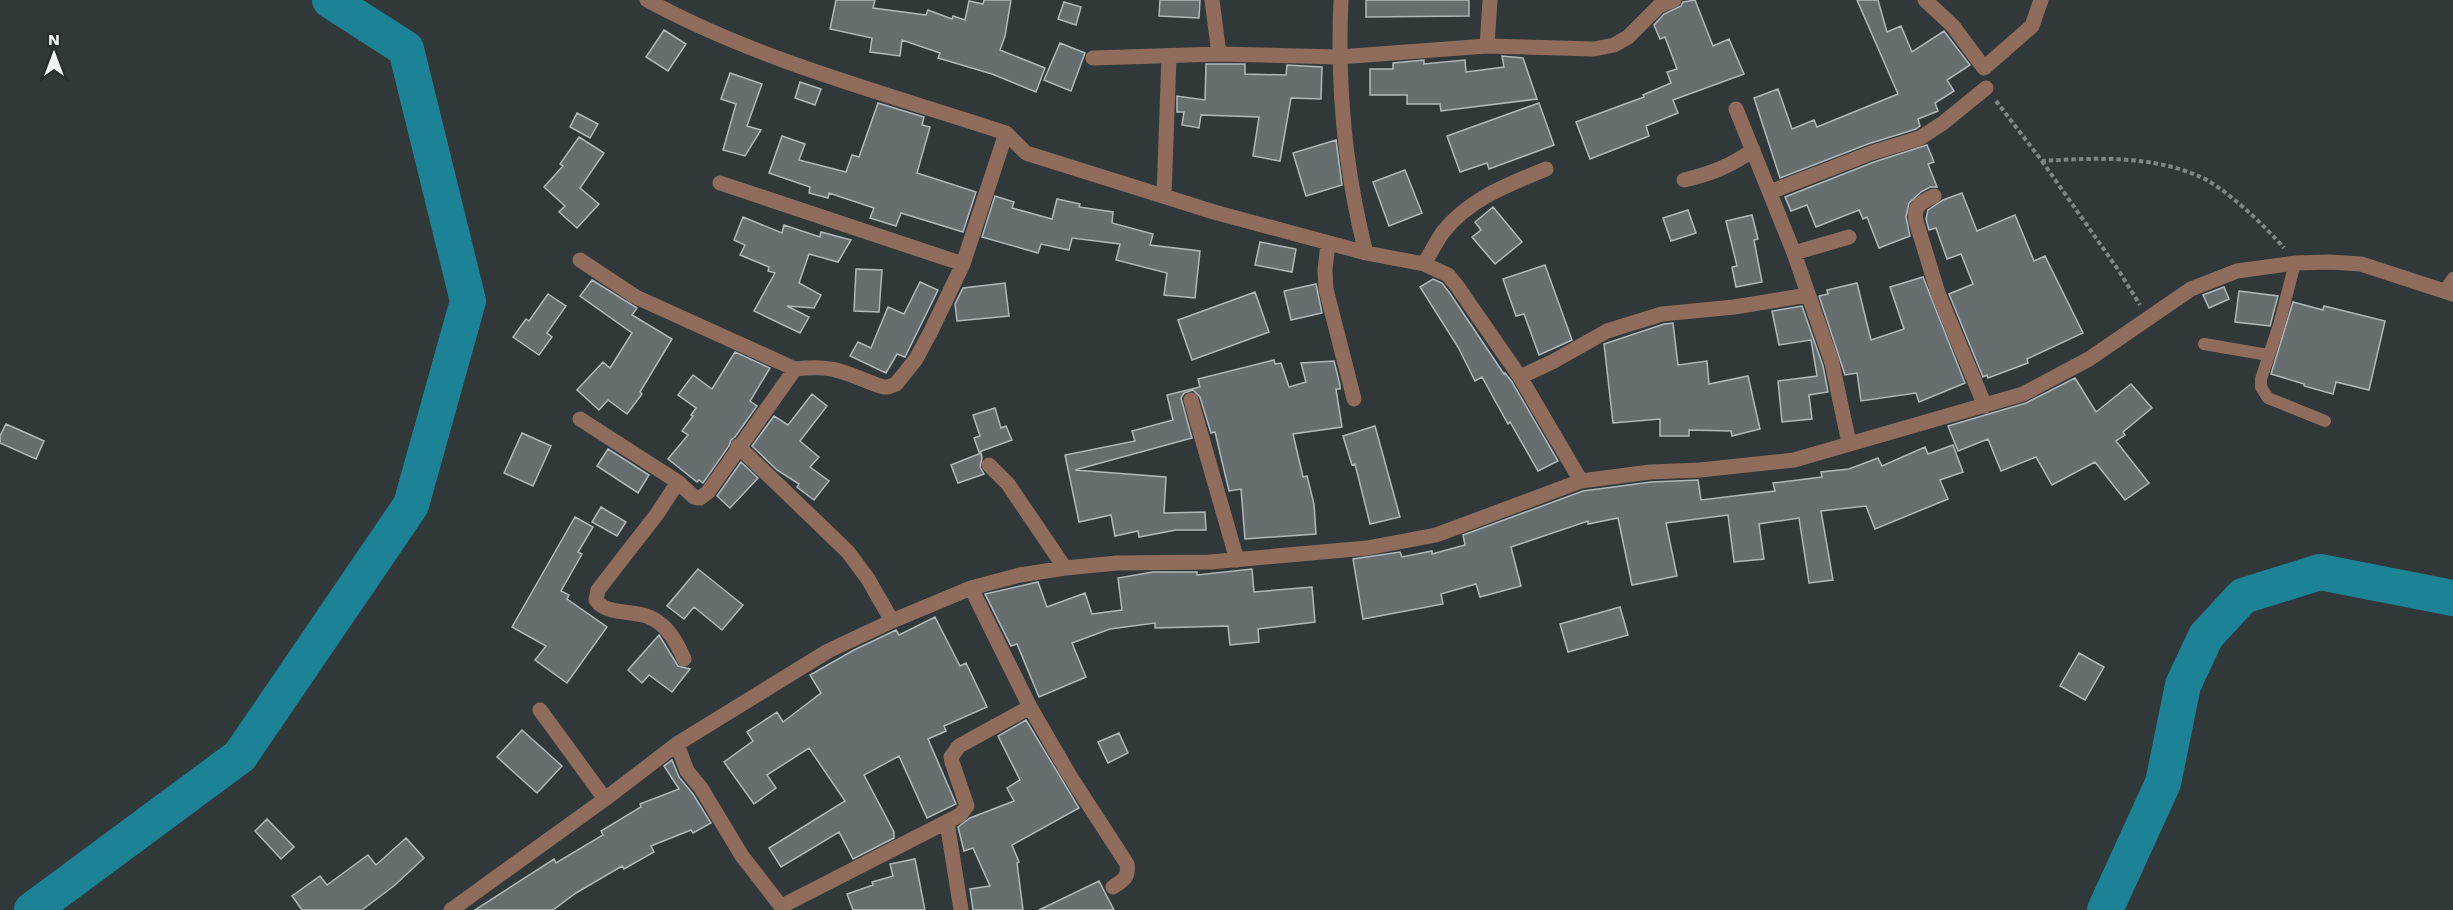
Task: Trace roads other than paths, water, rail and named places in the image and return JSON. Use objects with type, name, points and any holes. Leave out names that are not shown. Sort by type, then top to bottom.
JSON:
[{"type":"street","points":[[647,0],[682,19],[794,65],[1006,133],[1026,153],[1328,243],[1424,264],[1448,275],[1520,377],[1581,481]]},
{"type":"street","points":[[1212,0],[1219,54]]},
{"type":"street","points":[[1341,0],[1338,57],[1353,204],[1366,253]]},
{"type":"street","points":[[1487,46],[1490,0]]},
{"type":"street","points":[[1093,58],[1219,54],[1338,57],[1487,46],[1594,49],[1614,45],[1628,37],[1659,6],[1674,0]]},
{"type":"street","points":[[1925,0],[1953,26],[1984,68],[2032,26],[2041,0]]},
{"type":"street","points":[[1164,196],[1168,56]]},
{"type":"street","points":[[1770,192],[1871,153],[1920,138],[1965,107],[1986,88]]},
{"type":"street","points":[[1736,109],[1794,253],[1832,363],[1850,443]]},
{"type":"street","points":[[580,260],[636,297],[795,369],[820,366],[837,368],[883,387],[892,386],[916,359],[963,264],[1006,133]]},
{"type":"street","points":[[1684,180],[1709,174],[1736,163],[1753,150]]},
{"type":"street","points":[[1424,264],[1443,232],[1470,205],[1495,190],[1545,169]]},
{"type":"street","points":[[720,183],[963,264]]},
{"type":"street","points":[[1934,196],[1919,203],[1915,212],[1916,221],[1938,293],[1985,406]]},
{"type":"street","points":[[1794,253],[1850,237]]},
{"type":"street","points":[[1328,243],[1326,288],[1354,399]]},
{"type":"street","points":[[451,910],[677,744],[828,651],[971,588],[1020,575],[1065,568],[1117,563],[1210,562],[1367,548],[1436,535],[1581,481],[1650,472],[1700,470],[1794,460],[2023,394],[2079,364],[2192,289],[2237,271],[2330,261],[2361,264],[2448,293]]},
{"type":"street","points":[[1520,377],[1607,331],[1662,314],[1734,307],[1808,295]]},
{"type":"street","points":[[580,419],[678,482],[694,497],[704,496],[795,369]]},
{"type":"street","points":[[1191,400],[1237,560]]},
{"type":"street","points":[[738,446],[848,552],[868,579],[892,621]]},
{"type":"street","points":[[989,465],[1008,484],[1065,568]]},
{"type":"street","points":[[678,482],[657,514],[598,590],[596,600],[603,607],[648,616],[660,623],[670,633],[684,659]]},
{"type":"street","points":[[971,588],[1030,707],[1070,776],[1127,864],[1128,872],[1125,880],[1113,887]]},
{"type":"street","points":[[677,744],[687,771],[701,788],[742,856],[783,908],[960,815],[967,806],[952,762],[954,751],[959,746],[1030,707]]},
{"type":"street","points":[[540,710],[605,799]]},
{"type":"street","points":[[947,822],[961,910]]},
{"type":"lane","points":[[2295,263],[2282,314],[2261,379],[2264,393],[2268,398],[2325,421]]},
{"type":"lane","points":[[2448,293],[2453,278]]},
{"type":"lane","points":[[2204,344],[2268,355]]},
{"type":"waterway","points":[[32,910],[240,756],[411,505],[468,301],[406,49],[330,0]]},
{"type":"waterway","points":[[2105,910],[2163,783],[2183,685],[2206,636],[2243,596],[2320,572],[2453,598]]}]
